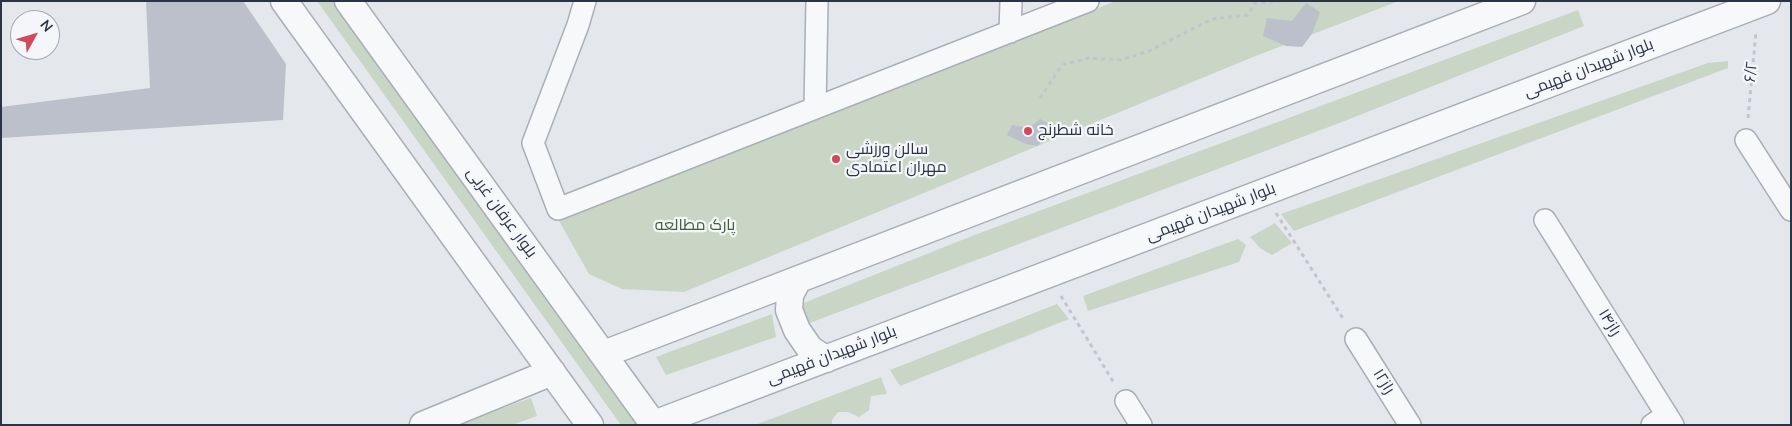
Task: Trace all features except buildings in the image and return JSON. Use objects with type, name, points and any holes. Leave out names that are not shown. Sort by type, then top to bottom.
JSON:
[{"type":"street","points":[[284,1],[590,425]]},
{"type":"street","name":"بلوار عرفان غربی","points":[[348,1],[654,424]]},
{"type":"street","points":[[584,1],[578,25],[533,143],[558,209],[1088,1]]},
{"type":"street","points":[[815,108],[818,1]]},
{"type":"street","points":[[1010,32],[1011,1]]},
{"type":"street","points":[[604,354],[1522,1]]},
{"type":"street","name":"بلوار شهیدان فهیمی","points":[[654,424],[1763,3]]},
{"type":"street","points":[[1746,140],[1791,210]]},
{"type":"street","name":"راز۱۴","points":[[1544,220],[1664,422]]},
{"type":"street","points":[[798,280],[790,295],[789,310],[797,330],[810,349],[826,359]]},
{"type":"street","name":"راز۱۲","points":[[1356,339],[1410,425]]},
{"type":"street","points":[[423,425],[552,372]]},
{"type":"street","points":[[1126,401],[1141,425]]},
{"type":"path","points":[[1040,98],[1062,65],[1089,58],[1121,60],[1149,51],[1212,19],[1248,15],[1255,3],[1281,1]]},
{"type":"path","name":"۶/۲","points":[[1746,140],[1763,3]]},
{"type":"path","points":[[1263,193],[1356,339]]},
{"type":"path","points":[[1048,274],[1126,401]]},
{"type":"green space","points":[[317,1],[338,1],[644,425],[621,425]]},
{"type":"green space","name":"پارک مطالعه","points":[[1116,1],[1399,1],[1253,57],[684,292],[622,289],[589,274],[558,219]]},
{"type":"green space","points":[[1578,10],[1584,26],[1342,122],[807,324],[796,306],[972,236]]},
{"type":"green space","points":[[1728,61],[1728,68],[1294,231],[1281,214],[1708,63]]},
{"type":"green space","points":[[1275,223],[1292,243],[1272,255],[1260,248],[1250,237]]},
{"type":"green space","points":[[1238,239],[1246,245],[1239,262],[1088,311],[1083,296]]},
{"type":"green space","points":[[1057,304],[1069,319],[900,386],[890,370]]},
{"type":"green space","points":[[772,314],[776,337],[666,375],[656,357]]},
{"type":"green space","points":[[881,377],[887,394],[871,396],[869,410],[859,417],[848,412],[838,412],[832,420],[832,425],[755,425]]},
{"type":"green space","points":[[531,398],[537,416],[512,425],[455,425]]},
{"type":"place","name":"خانه شطرنج","points":[[1028,131]]},
{"type":"place","name":"سالن ورزشی مهران اعتمادی","points":[[836,159]]}]
